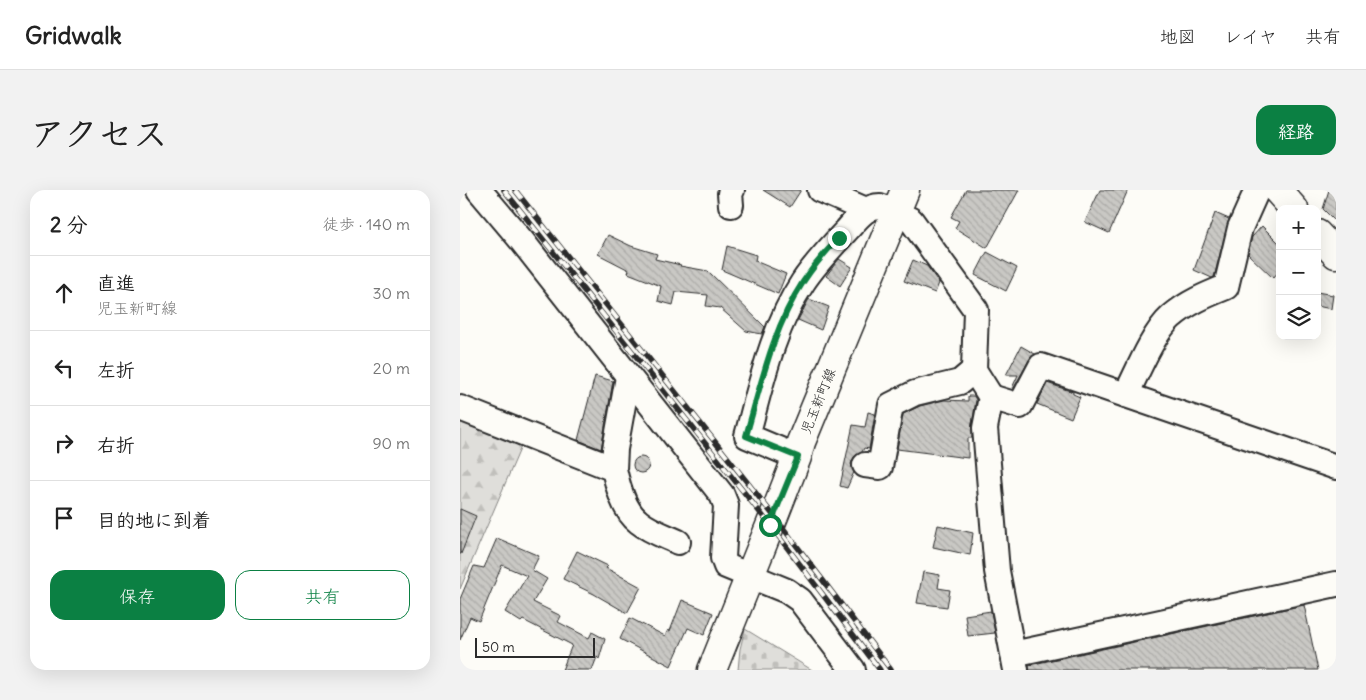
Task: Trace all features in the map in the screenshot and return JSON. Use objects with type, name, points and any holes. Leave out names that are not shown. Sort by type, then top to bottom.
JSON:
[{"type":"main road","points":[[1277,190],[1290,205]]},
{"type":"main road","name":"児玉新町線","points":[[712,670],[798,457],[801,442],[900,201]]},
{"type":"main road","points":[[1321,238],[1336,254]]},
{"type":"street","points":[[479,190],[722,495],[726,505],[724,563],[728,568],[787,591],[800,600],[853,670]]},
{"type":"street","points":[[820,190],[866,210]]},
{"type":"street","points":[[1126,395],[1158,333],[1169,318],[1199,298],[1226,288],[1240,228],[1257,190]]},
{"type":"street","points":[[798,457],[746,436],[773,346],[791,303],[803,282],[833,245],[866,210],[875,206],[900,201],[911,220],[976,310],[974,370],[991,397],[1020,406],[1041,366],[1336,467]]},
{"type":"street","points":[[865,465],[880,466],[891,405],[915,393],[960,382],[974,370]]},
{"type":"street","points":[[628,377],[615,449],[614,469],[620,491],[638,522],[678,542]]},
{"type":"street","points":[[991,397],[985,428],[997,571],[1015,662],[1336,584]]},
{"type":"street","points":[[460,408],[614,469]]},
{"type":"green space","points":[[460,408],[526,435],[460,589]]},
{"type":"green space","points":[[745,629],[812,670],[738,670],[740,649]]},
{"type":"building","points":[[763,190],[801,190],[790,207]]},
{"type":"building","points":[[966,190],[1019,190],[987,248],[955,228],[959,221],[951,217]]},
{"type":"building","points":[[1100,190],[1128,190],[1109,233],[1085,222]]},
{"type":"building","points":[[1329,190],[1336,190],[1336,222],[1323,209]]},
{"type":"building","points":[[1215,213],[1229,219],[1214,277],[1212,278],[1194,270]]},
{"type":"building","points":[[1262,226],[1276,240],[1276,275],[1273,278],[1248,254],[1252,237]]},
{"type":"building","points":[[608,235],[631,246],[657,254],[655,259],[708,271],[765,327],[762,334],[746,331],[720,308],[706,306],[708,295],[676,292],[673,305],[658,301],[661,286],[628,273],[629,270],[598,254]]},
{"type":"building","points":[[727,246],[756,255],[755,261],[786,274],[778,294],[722,270]]},
{"type":"building","points":[[987,252],[1017,268],[1006,291],[975,275]]},
{"type":"building","points":[[839,259],[852,267],[840,286],[826,276]]},
{"type":"building","points":[[913,260],[927,266],[939,283],[935,293],[904,281]]},
{"type":"building","points":[[1321,293],[1333,295],[1331,309],[1321,307]]},
{"type":"building","points":[[809,299],[829,307],[821,330],[798,320]]},
{"type":"building","points":[[1021,346],[1035,354],[1029,360],[1014,388],[1012,388],[1018,375],[1006,375]]},
{"type":"building","points":[[595,376],[613,381],[601,449],[578,440]]},
{"type":"building","points":[[1047,383],[1073,392],[1073,394],[1080,397],[1071,418],[1037,404]]},
{"type":"building","points":[[968,396],[974,396],[976,400],[972,438],[968,438],[968,458],[897,449],[903,414],[920,406],[944,400],[968,401]]},
{"type":"building","points":[[868,412],[875,414],[869,449],[864,448],[862,452],[854,457],[851,464],[854,472],[847,488],[840,486],[853,425],[865,427]]},
{"type":"building","points":[[638,457],[644,457],[649,462],[647,471],[638,473],[633,468],[633,462]]},
{"type":"building","points":[[460,509],[476,516],[461,554],[460,554]]},
{"type":"building","points":[[938,525],[973,533],[970,555],[933,547]]},
{"type":"building","points":[[497,538],[539,556],[532,570],[547,579],[533,602],[561,616],[558,622],[589,638],[592,632],[605,639],[599,659],[597,657],[592,670],[562,670],[572,645],[523,620],[521,622],[505,612],[527,576],[502,565],[479,621],[470,617],[460,640],[460,599],[474,566],[484,568]]},
{"type":"building","points":[[577,551],[608,566],[606,568],[641,587],[627,613],[563,579]]},
{"type":"building","points":[[923,572],[940,575],[938,588],[950,590],[947,607],[917,603]]},
{"type":"building","points":[[682,600],[713,613],[704,635],[688,628],[671,666],[620,639],[630,618],[665,636],[668,630],[670,631]]},
{"type":"building","points":[[1304,605],[1318,670],[1029,670],[1029,665]]},
{"type":"building","points":[[991,611],[995,633],[968,636],[965,615]]},
{"type":"railway","points":[[504,190],[770,525],[880,670]]},
{"type":"railway","points":[[515,190],[774,516],[891,670]]},
{"type":"route","points":[[770,525],[798,457],[746,436],[773,346],[791,303],[803,282],[839,238]]}]
